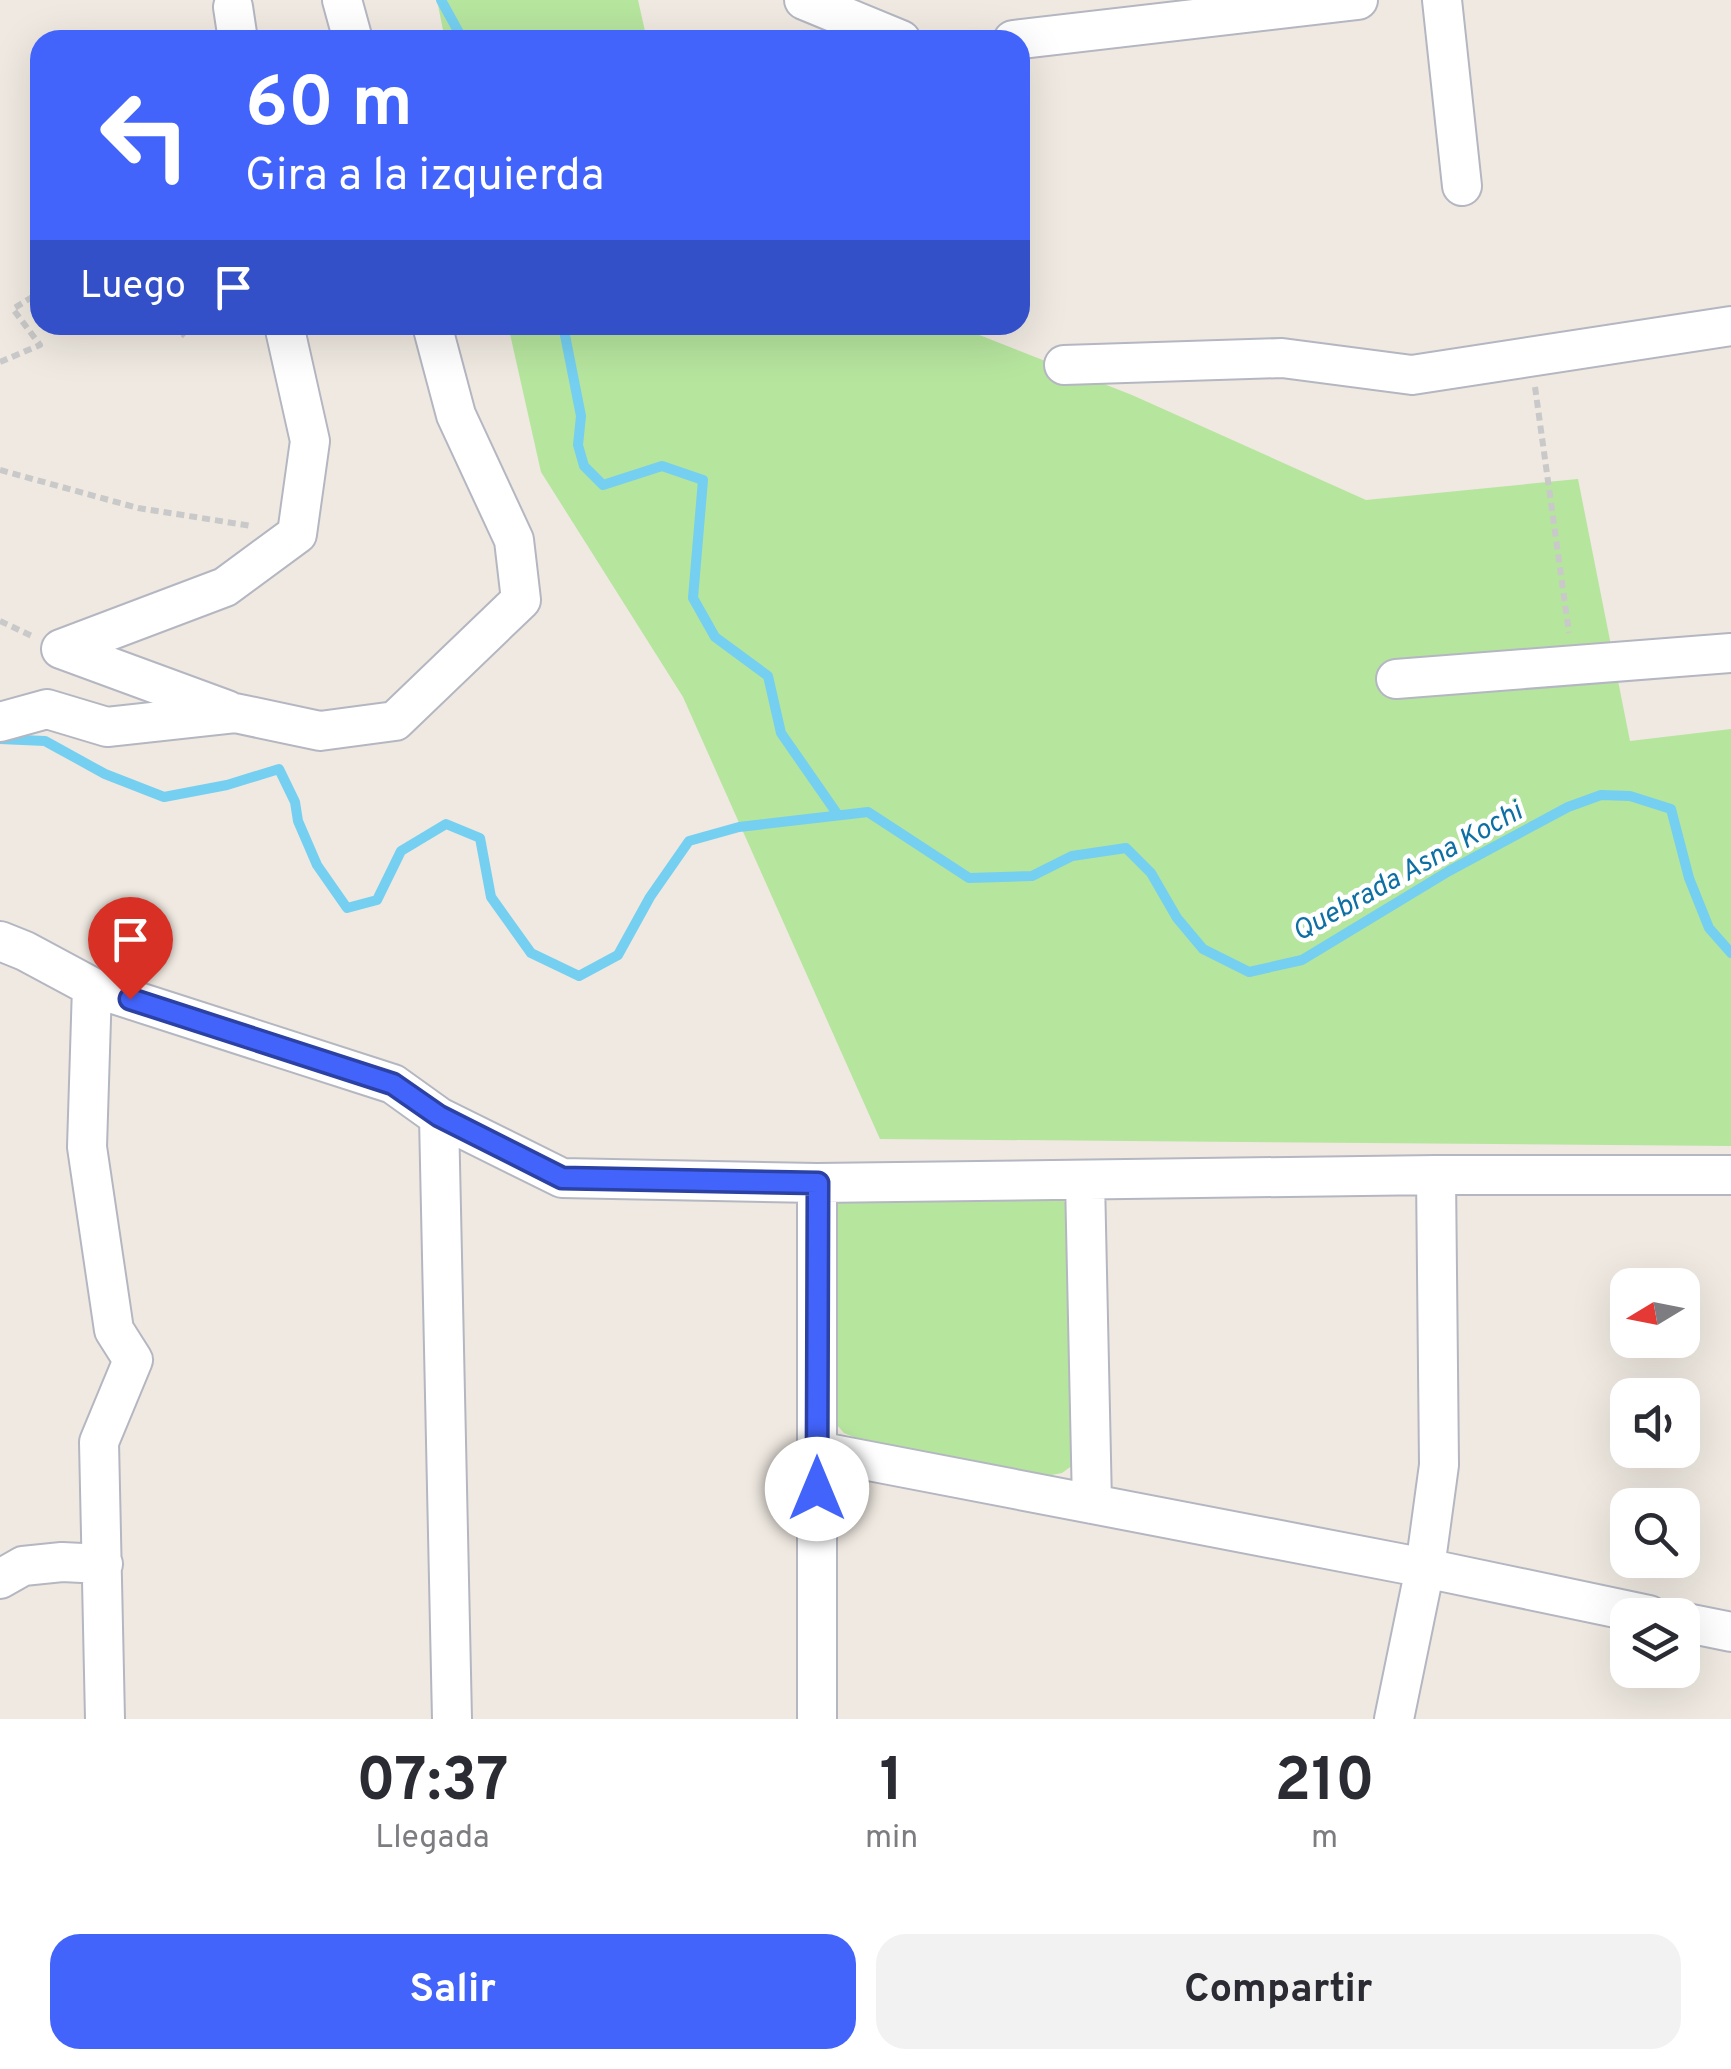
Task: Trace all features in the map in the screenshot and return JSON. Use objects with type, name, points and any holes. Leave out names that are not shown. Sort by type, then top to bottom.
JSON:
[{"type":"street","points":[[342,0],[351,30]]},
{"type":"street","points":[[804,0],[877,30]]},
{"type":"street","points":[[1030,38],[1358,0]]},
{"type":"street","points":[[1442,0],[1462,186]]},
{"type":"street","points":[[1064,365],[1282,358],[1412,375],[1731,326]]},
{"type":"street","points":[[286,335],[310,441],[297,534],[225,587],[61,649],[235,713],[320,730],[395,722],[521,600],[514,540],[456,416],[435,335]]},
{"type":"street","points":[[1396,679],[1731,654]]},
{"type":"street","points":[[0,722],[47,709],[107,727],[235,713]]},
{"type":"street","points":[[0,941],[92,986],[393,1084],[439,1116],[562,1178],[818,1183],[1731,1175]]},
{"type":"street","points":[[92,986],[86,1147],[114,1330],[133,1360],[99,1442],[105,1719]]},
{"type":"street","points":[[439,1116],[452,1719]]},
{"type":"street","points":[[1394,1719],[1425,1568],[1439,1465],[1436,1176]]},
{"type":"street","points":[[1086,1180],[1092,1504]]},
{"type":"street","points":[[818,1183],[818,1719]]},
{"type":"street","points":[[817,1450],[1610,1607]]},
{"type":"street","points":[[0,1579],[24,1566],[62,1562],[103,1564]]},
{"type":"street","points":[[1700,1626],[1731,1632]]},
{"type":"path","points":[[30,298],[13,309],[30,332]]},
{"type":"path","points":[[0,362],[40,345],[32,335]]},
{"type":"path","points":[[1530,356],[1574,664]]},
{"type":"path","points":[[0,470],[138,508],[297,534]]},
{"type":"green space","points":[[437,0],[638,0],[645,30],[443,30]]},
{"type":"green space","points":[[510,335],[979,335],[1132,395],[1366,500],[1578,479],[1630,741],[1731,729],[1731,1146],[880,1139],[683,697],[541,472]]},
{"type":"green space","points":[[1058,1196],[1069,1206],[1073,1465],[1062,1473],[1046,1476],[844,1433],[835,1423],[833,1210],[841,1200]]},
{"type":"waterway","points":[[441,0],[458,30]]},
{"type":"waterway","points":[[565,335],[581,416],[578,445],[584,466],[603,485],[662,466],[703,480],[693,598],[715,637],[768,676],[781,733],[838,815]]},
{"type":"waterway","name":"Quebrada Asna Kochi","points":[[0,739],[45,741],[105,774],[164,797],[227,785],[279,769],[317,865],[347,908],[377,900],[401,851],[446,824],[480,838],[491,897],[531,953],[579,976],[618,955],[650,897],[689,841],[739,827],[868,812],[969,878],[1032,876],[1072,856],[1126,848],[1151,873],[1177,918],[1203,949],[1249,972],[1302,960],[1449,871],[1568,807],[1601,795],[1630,796],[1671,809],[1689,878],[1709,928],[1731,953]]},
{"type":"route","points":[[130,999],[393,1084],[439,1116],[562,1178],[818,1183],[817,1489]]}]
